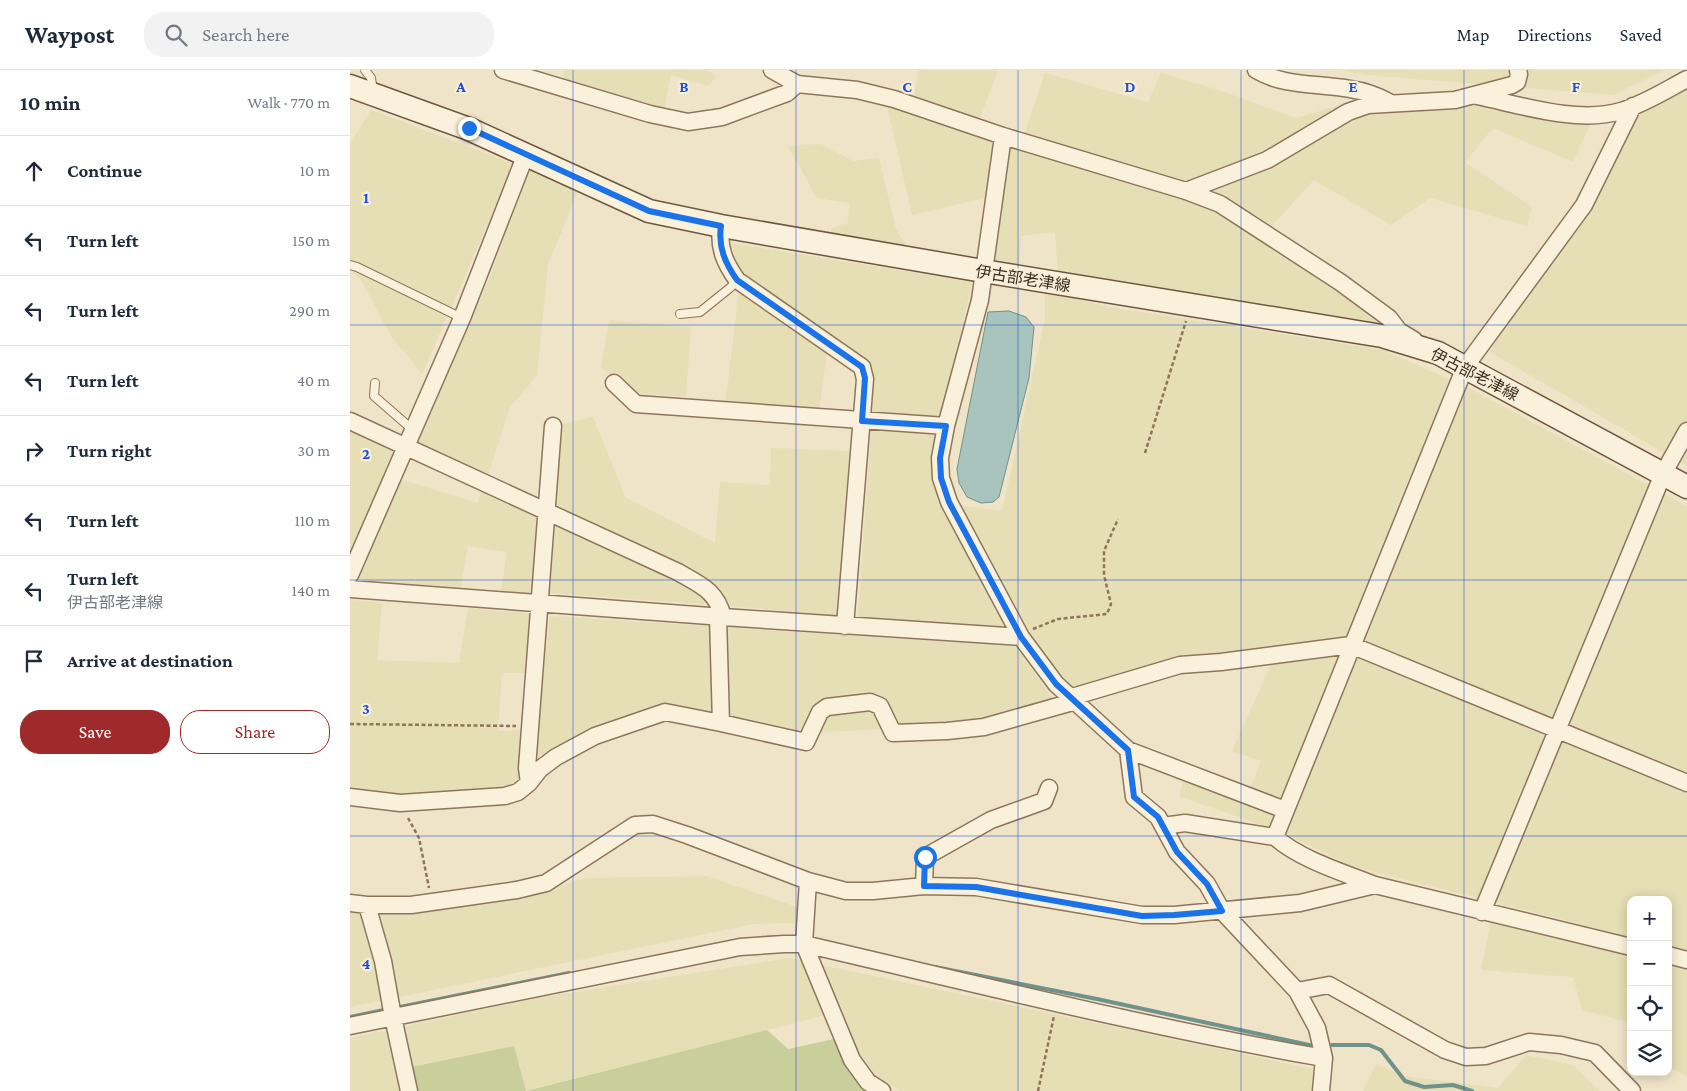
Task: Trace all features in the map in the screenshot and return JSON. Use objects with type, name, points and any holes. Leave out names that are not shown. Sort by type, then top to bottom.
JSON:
[{"type":"main road","name":"伊古部老津線","points":[[350,86],[469,128],[649,211],[721,226],[983,271],[1382,336],[1438,352],[1687,487]]},
{"type":"street","points":[[503,70],[650,114],[688,122],[722,117],[787,93],[797,84]]},
{"type":"street","points":[[772,70],[797,84],[857,90],[894,99],[1002,136],[1186,191],[1220,204],[1340,282],[1388,318],[1399,331],[1438,352]]},
{"type":"street","points":[[1256,70],[1281,81],[1349,88],[1376,95],[1393,104]]},
{"type":"street","points":[[1186,191],[1267,160],[1348,112],[1368,105],[1455,100],[1512,85],[1518,82],[1518,70]]},
{"type":"street","points":[[1474,95],[1546,111],[1594,116],[1621,111],[1655,97],[1687,78]]},
{"type":"street","points":[[1275,837],[1465,367],[1584,205],[1633,106]]},
{"type":"street","points":[[1002,136],[980,300],[946,426],[940,458],[941,478],[949,502],[1021,637],[1056,684],[1128,750],[1285,810]]},
{"type":"street","points":[[350,575],[462,318],[526,154]]},
{"type":"street","points":[[721,226],[719,239],[726,265],[737,280],[862,367],[865,378],[845,626]]},
{"type":"street","points":[[614,383],[636,404],[946,426]]},
{"type":"street","points":[[350,421],[678,572],[708,590],[719,603],[721,723]]},
{"type":"street","points":[[529,783],[527,768],[553,426]]},
{"type":"street","points":[[1482,912],[1663,474],[1687,431]]},
{"type":"street","points":[[350,589],[845,626],[1021,637]]},
{"type":"street","points":[[350,797],[400,803],[505,796],[518,792],[529,783],[540,769],[556,757],[595,736],[665,712],[806,742],[820,712],[827,707],[870,702],[880,706],[893,733],[948,730],[984,726],[1180,665],[1221,662],[1351,645],[1687,783]]},
{"type":"street","points":[[1128,750],[1134,797],[1158,817],[1177,852],[1207,884],[1222,911],[1298,991],[1317,1028],[1324,1058],[1321,1091]]},
{"type":"street","points":[[924,886],[925,857],[991,820],[1044,801],[1048,788]]},
{"type":"street","points":[[1163,826],[1185,823],[1275,837],[1286,847],[1375,885],[1627,946]]},
{"type":"street","points":[[350,903],[411,905],[517,890],[546,883],[635,825],[653,824],[808,881],[846,891],[873,891],[924,886],[976,887],[1142,916],[1222,911],[1300,902],[1375,885]]},
{"type":"street","points":[[808,881],[804,944],[852,1060],[875,1088]]},
{"type":"street","points":[[367,905],[383,962],[409,1091]]},
{"type":"street","points":[[350,1026],[740,947],[804,944],[1057,1003],[1324,1058]]},
{"type":"street","points":[[1672,956],[1687,960]]},
{"type":"street","points":[[1298,991],[1329,985],[1445,1050],[1466,1057],[1486,1056],[1529,1042],[1561,1045],[1595,1053],[1632,1091]]},
{"type":"lane","points":[[365,70],[371,78],[374,94]]},
{"type":"lane","points":[[350,265],[358,267],[462,318]]},
{"type":"lane","points":[[680,314],[700,312],[737,280]]},
{"type":"lane","points":[[375,383],[374,396],[413,430]]},
{"type":"path","points":[[1145,453],[1191,305]]},
{"type":"path","points":[[1021,637],[1034,628],[1058,618],[1107,614],[1111,604],[1104,575],[1104,551],[1118,519]]},
{"type":"path","points":[[350,724],[530,726]]},
{"type":"path","points":[[400,803],[420,838],[432,902]]},
{"type":"path","points":[[1038,1091],[1057,1003]]},
{"type":"shaded area","points":[[565,70],[707,70],[716,76],[709,86],[671,75],[664,111],[563,80]]},
{"type":"shaded area","points":[[918,70],[998,70],[979,121],[1024,135],[1045,73],[1148,102],[1161,73],[1225,92],[1296,118],[1374,95],[1597,110],[1573,162],[1493,128],[1465,162],[1532,207],[1527,226],[1430,198],[1391,225],[1314,180],[1261,238],[1403,336],[1058,275],[1055,232],[1021,236],[1019,268],[994,264],[1002,194],[912,215],[887,106],[912,113]]},
{"type":"shaded area","points":[[1339,70],[1665,70],[1613,95],[1367,75]]},
{"type":"shaded area","points":[[1687,83],[1687,466],[1490,352],[1623,114]]},
{"type":"shaded area","points":[[371,110],[514,164],[422,374],[391,336],[361,280],[350,268],[350,144]]},
{"type":"shaded area","points":[[821,144],[853,161],[879,158],[896,229],[912,255],[832,241],[831,228],[848,223],[849,203],[817,198],[788,146]]},
{"type":"shaded area","points":[[529,168],[579,189],[548,265],[537,376],[510,407],[487,478],[415,444],[491,275]]},
{"type":"shaded area","points":[[731,243],[972,282],[933,458],[1008,627],[858,618],[871,428],[872,367],[746,280],[739,270]]},
{"type":"shaded area","points":[[1045,290],[1109,307],[1383,350],[1469,388],[1687,506],[1687,951],[1672,947],[1672,896],[1627,896],[1627,936],[1351,866],[1286,834],[1179,796],[1184,777],[1246,800],[1261,761],[1232,751],[1278,649],[1073,689],[1030,636],[958,505],[1002,511],[1045,319]]},
{"type":"shaded area","points":[[739,292],[827,353],[819,412],[725,407]]},
{"type":"shaded area","points":[[609,320],[691,327],[686,396],[634,394],[601,367]]},
{"type":"shaded area","points":[[593,417],[626,498],[715,543],[720,482],[770,485],[771,448],[850,451],[842,618],[757,608],[550,593],[562,424]]},
{"type":"shaded area","points":[[350,431],[397,451],[386,475],[478,503],[482,490],[541,515],[535,595],[501,591],[507,552],[468,546],[460,591],[350,579]]},
{"type":"shaded area","points":[[350,600],[382,603],[377,660],[459,663],[468,608],[533,614],[527,673],[502,673],[498,731],[523,730],[519,778],[504,790],[397,796],[350,786]]},
{"type":"shaded area","points":[[550,616],[1015,646],[1054,700],[984,722],[800,734],[713,713],[662,707],[551,754],[534,755]]},
{"type":"shaded area","points":[[706,876],[797,907],[800,923],[754,924],[350,1007],[350,910],[396,915],[529,896],[585,878]]},
{"type":"shaded area","points":[[1491,920],[1627,954],[1627,1022],[1582,1010],[1573,977],[1481,970]]},
{"type":"shaded area","points":[[789,958],[1313,1069],[1311,1091],[900,1091],[868,1070],[838,1012],[525,1091],[513,1046],[397,1070],[401,1091],[350,1091],[350,1038],[537,998]]},
{"type":"shaded area","points":[[1672,965],[1687,969],[1687,1076],[1672,1069]]},
{"type":"shaded area","points":[[1526,1055],[1573,1065],[1600,1091],[1363,1091],[1376,1064],[1404,1076],[1498,1088]]},
{"type":"green space","points":[[767,1030],[788,1049],[834,1039],[865,1091],[526,1091]]},
{"type":"green space","points":[[514,1046],[526,1091],[417,1091],[411,1067]]},
{"type":"water","points":[[1009,311],[1026,317],[1034,327],[1029,378],[999,497],[993,502],[981,503],[967,497],[959,483],[957,469],[988,312]]},
{"type":"waterway","points":[[761,938],[779,937]]},
{"type":"waterway","points":[[935,967],[1097,999],[1314,1046]]},
{"type":"waterway","points":[[400,1007],[569,973]]},
{"type":"waterway","points":[[350,1017],[384,1010]]},
{"type":"waterway","points":[[1332,1045],[1369,1045],[1381,1050],[1405,1081],[1424,1087],[1453,1085],[1472,1091]]},
{"type":"route","points":[[469,128],[649,211],[721,226],[719,239],[726,265],[737,280],[753,293],[862,367],[865,378],[862,421],[946,426],[940,458],[941,478],[949,502],[1021,637],[1056,684],[1128,750],[1134,797],[1158,817],[1177,852],[1207,884],[1222,911],[1142,916],[976,887],[924,886],[925,857]]}]
